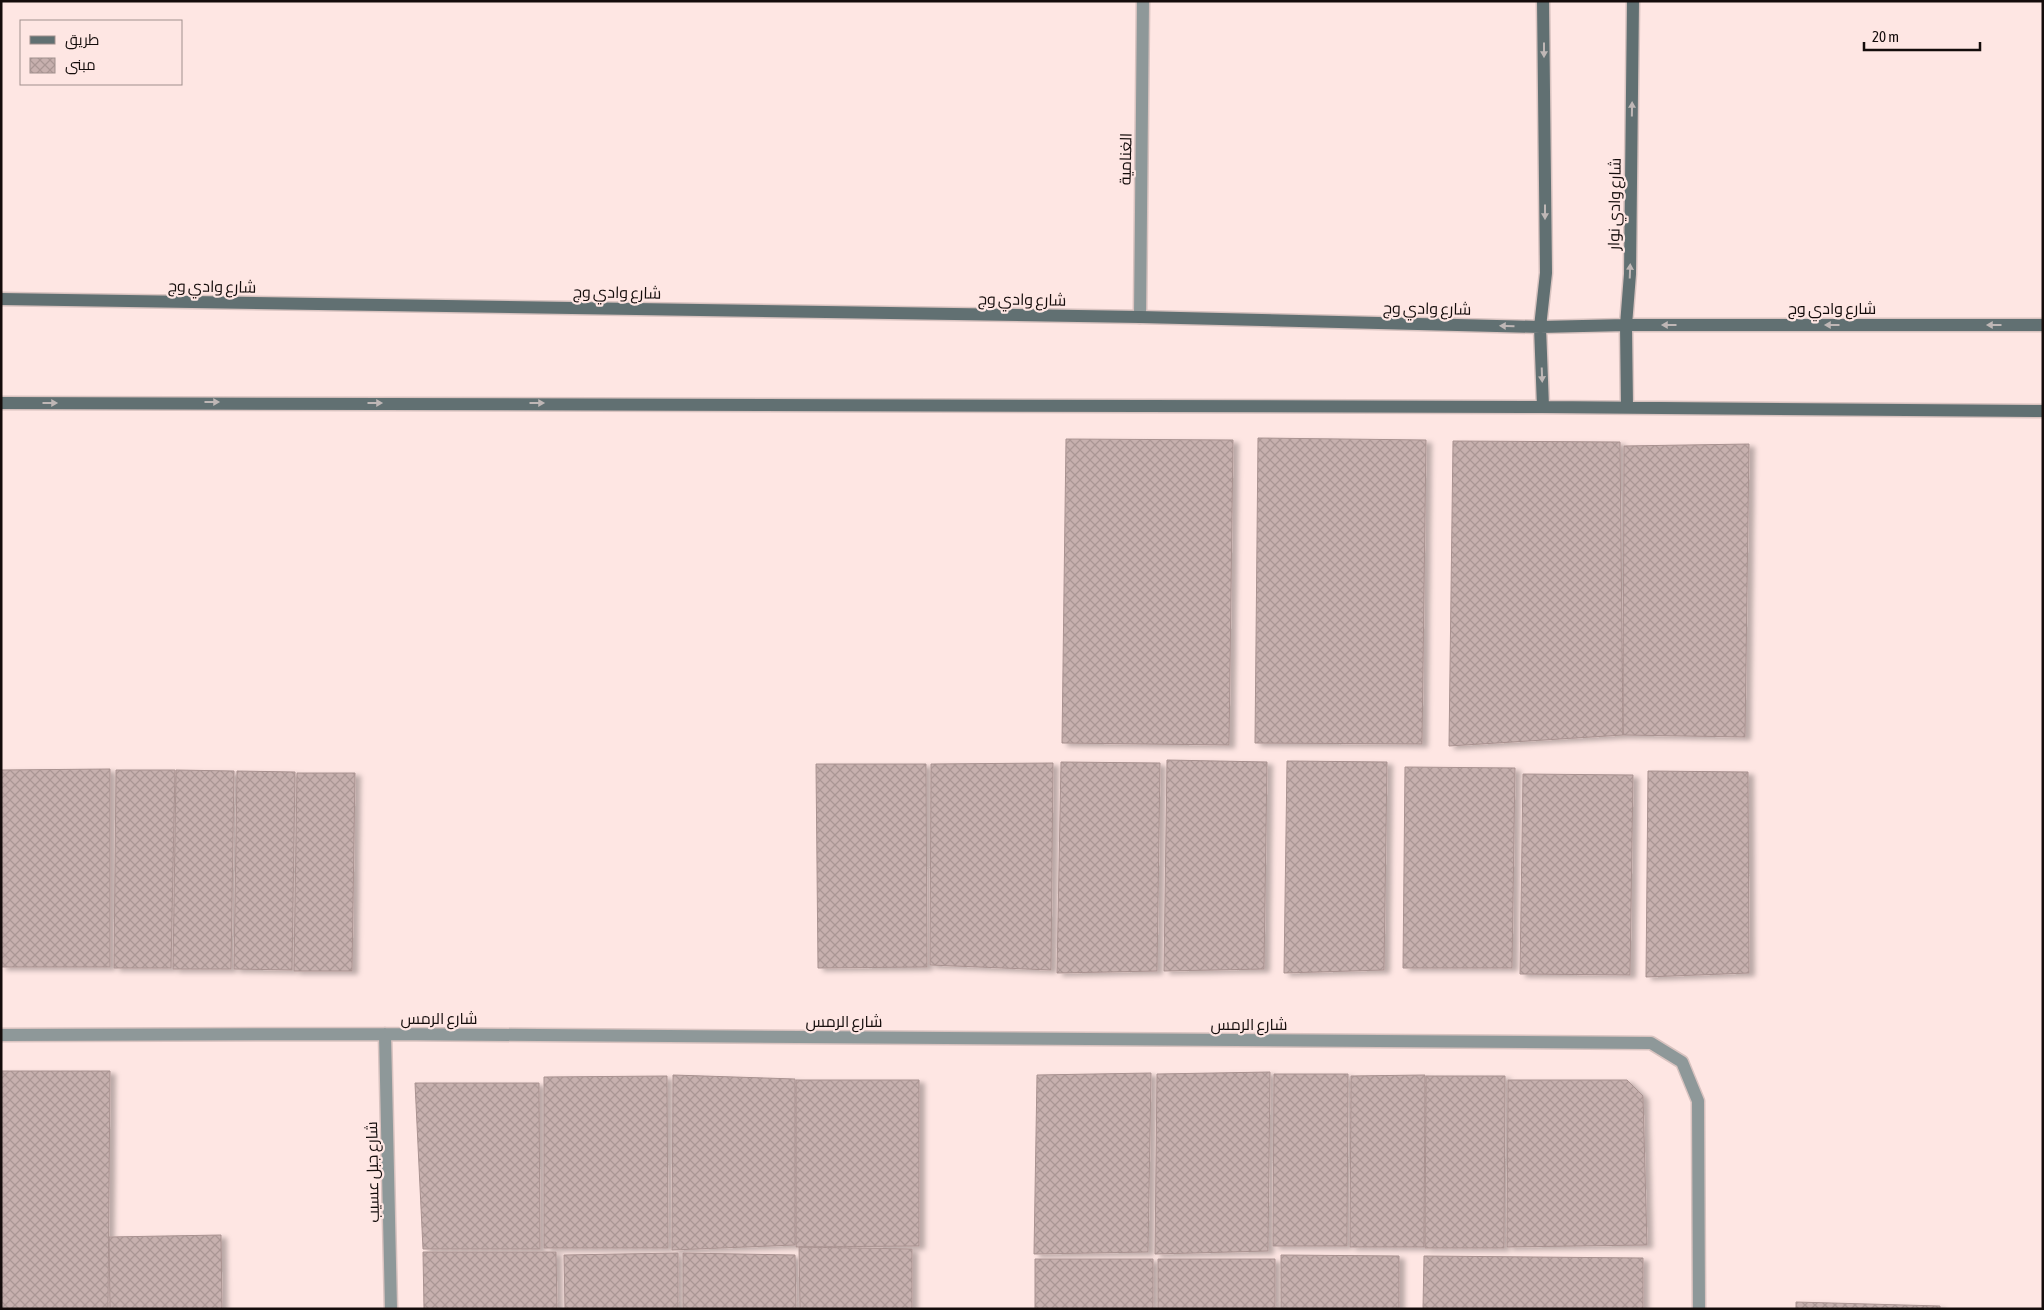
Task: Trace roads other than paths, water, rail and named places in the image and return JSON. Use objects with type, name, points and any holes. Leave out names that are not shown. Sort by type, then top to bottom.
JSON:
[{"type":"street","name":"الغنامية","points":[[1140,317],[1143,1]]},
{"type":"street","points":[[1542,407],[1540,327],[1546,273],[1543,1]]},
{"type":"street","name":"شارع وادي نوار","points":[[1627,407],[1626,325],[1630,274],[1633,1]]},
{"type":"street","name":"شارع وادي وج","points":[[1,299],[1140,317],[1540,327],[2043,324]]},
{"type":"street","points":[[1,403],[1627,407],[2043,412]]},
{"type":"street","name":"شارع الرمس","points":[[1,1035],[385,1034],[1651,1043],[1682,1062],[1698,1101],[1699,1309]]},
{"type":"street","name":"شارع جبل عسيب","points":[[385,1034],[391,1309]]}]
